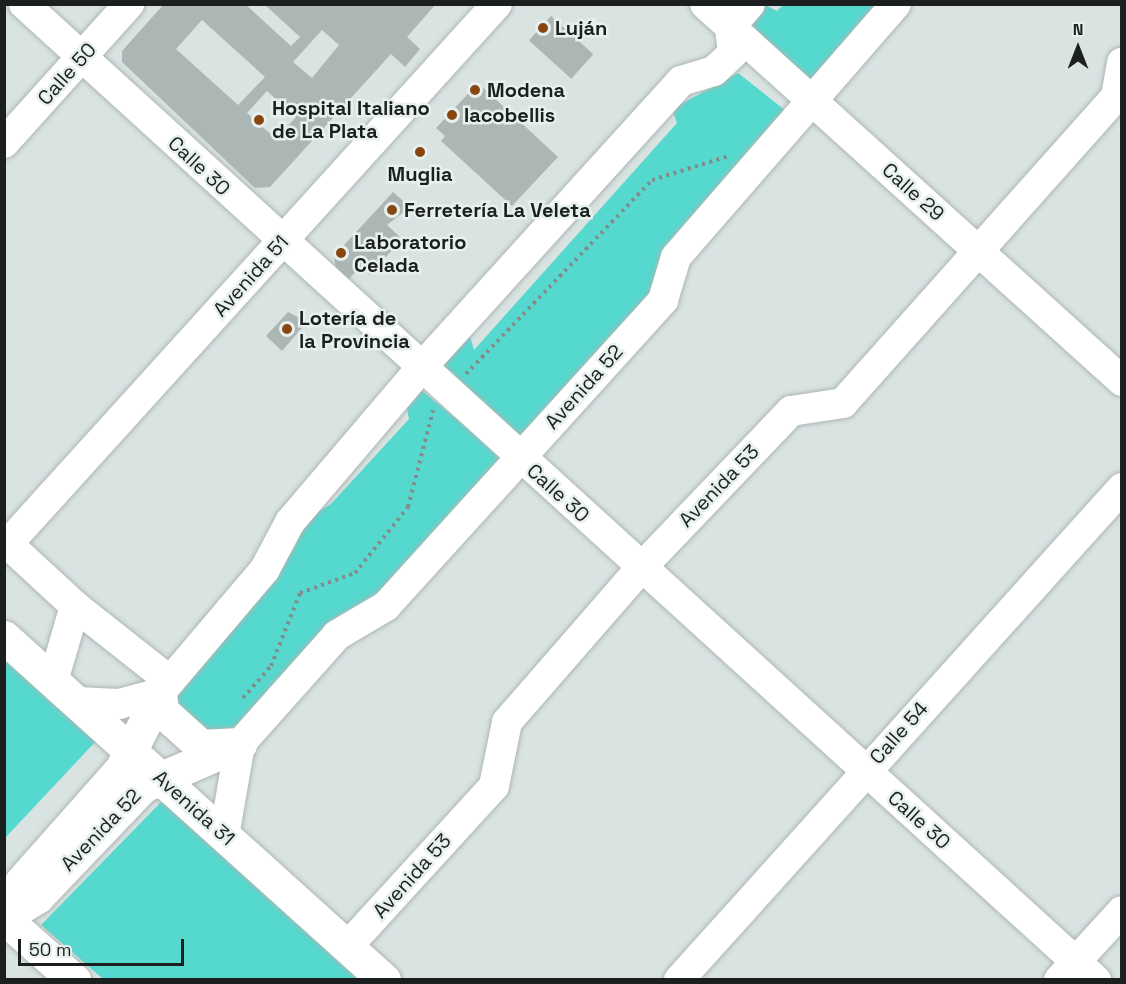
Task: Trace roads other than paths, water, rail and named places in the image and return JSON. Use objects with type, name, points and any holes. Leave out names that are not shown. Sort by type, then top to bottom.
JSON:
[{"type":"main road","name":"Avenida 31","points":[[4,637],[384,980]]},
{"type":"main road","points":[[165,687],[162,711],[201,746],[240,744]]},
{"type":"main road","name":"Avenida 52","points":[[4,917],[21,882],[121,769],[165,687]]},
{"type":"main road","name":"Avenida 52","points":[[4,917],[38,897],[143,786],[240,744]]},
{"type":"main road","points":[[4,917],[74,980]]},
{"type":"street","name":"Calle 30","points":[[24,4],[83,56],[281,243],[865,771],[1077,974]]},
{"type":"street","name":"Calle 50","points":[[4,143],[129,4]]},
{"type":"street","name":"Avenida 51","points":[[6,546],[497,4]]},
{"type":"street","name":"Calle 29","points":[[705,4],[1122,381]]},
{"type":"street","points":[[730,27],[750,4]]},
{"type":"street","name":"Avenida 52","points":[[240,744],[337,635],[386,606],[663,300],[676,257],[810,99],[896,4]]},
{"type":"street","name":"Avenida 52","points":[[165,687],[265,569],[290,522],[420,369],[681,81],[714,71],[733,53],[730,27]]},
{"type":"street","name":"Avenida 53","points":[[347,947],[494,786],[507,722],[641,568],[791,411],[843,403],[1116,97],[1122,63]]},
{"type":"street","name":"Calle 54","points":[[679,980],[1122,488]]},
{"type":"street","points":[[6,546],[75,606],[165,687],[119,704],[64,692],[75,606]]},
{"type":"street","points":[[224,836],[240,744]]},
{"type":"street","points":[[1077,974],[1122,911]]},
{"type":"place","name":"Luján","points":[[543,28]]},
{"type":"place","name":"Modena","points":[[475,90]]},
{"type":"place","name":"Iacobellis","points":[[452,115]]},
{"type":"place","name":"Hospital Italiano de La Plata","points":[[259,120]]},
{"type":"place","name":"Muglia","points":[[420,152]]},
{"type":"place","name":"Ferretería La Veleta","points":[[392,210]]},
{"type":"place","name":"Laboratorio Celada","points":[[341,253]]},
{"type":"place","name":"Lotería de la Provincia","points":[[287,329]]}]
